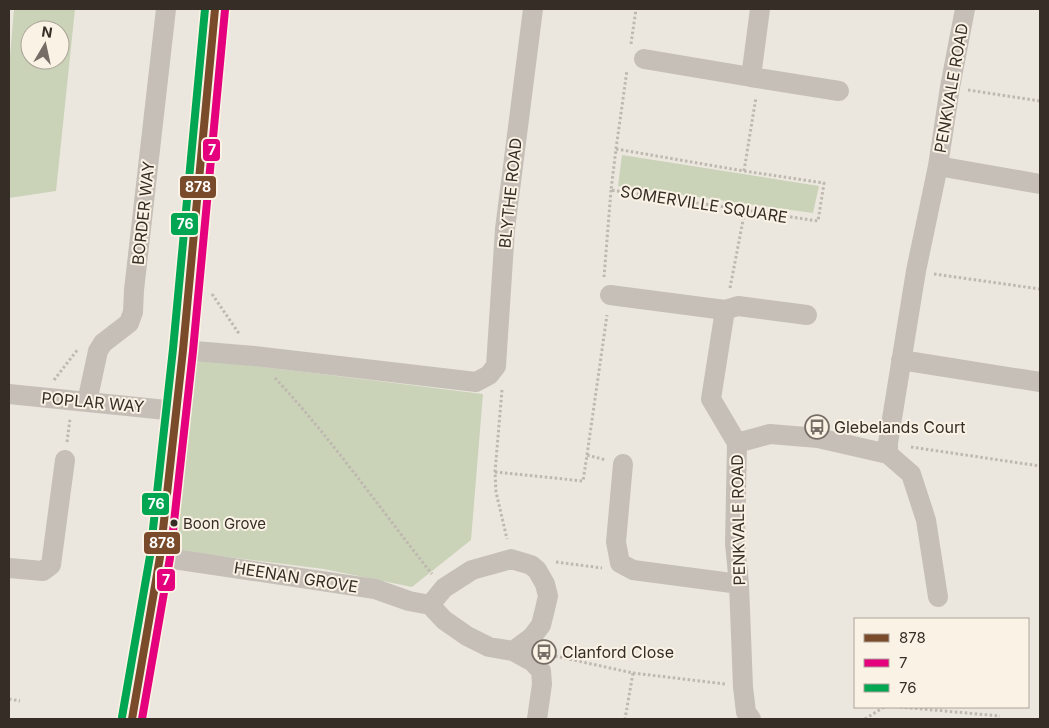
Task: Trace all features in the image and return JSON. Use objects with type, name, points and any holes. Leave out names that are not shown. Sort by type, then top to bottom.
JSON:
[{"type":"highway","points":[[132,719],[160,557],[183,350],[215,9]]},
{"type":"street","name":"BORDER WAY","points":[[80,401],[98,351],[103,343],[129,323],[133,312],[166,9]]},
{"type":"street","name":"BLYTHE ROAD","points":[[489,374],[496,366],[505,230],[533,9]]},
{"type":"street","points":[[755,77],[760,9]]},
{"type":"street","name":"PENKVALE ROAD","points":[[888,449],[916,271],[938,166],[950,87],[965,9]]},
{"type":"street","points":[[634,57],[839,91]]},
{"type":"street","name":"PENKVALE ROAD","points":[[938,166],[1040,184]]},
{"type":"street","points":[[610,295],[725,310],[738,306],[807,315]]},
{"type":"street","points":[[725,310],[711,399],[737,443]]},
{"type":"street","points":[[183,350],[254,356],[476,382],[489,374]]},
{"type":"street","points":[[901,360],[1040,382]]},
{"type":"street","name":"POPLAR WAY","points":[[9,394],[176,411]]},
{"type":"street","name":"PENKVALE ROAD","points":[[751,719],[746,712],[743,687],[739,584],[735,544],[737,443],[770,434],[818,438],[888,449],[911,474],[926,520],[938,597]]},
{"type":"street","points":[[9,568],[43,571],[51,565],[64,460]]},
{"type":"street","points":[[623,464],[616,542],[620,563],[632,570],[739,584]]},
{"type":"street","name":"HEENAN GROVE","points":[[160,557],[374,589],[410,601],[430,605]]},
{"type":"street","points":[[513,651],[532,637],[541,625],[548,596],[545,584],[537,570],[531,565],[511,559],[472,570],[444,588],[430,605],[444,620],[467,636],[488,647],[513,651],[533,662],[541,671],[542,684],[537,719]]},
{"type":"path","points":[[616,149],[634,57],[636,9]]},
{"type":"path","points":[[744,171],[755,77]]},
{"type":"path","points":[[950,87],[1040,101]]},
{"type":"path","name":"SOMERVILLE SQUARE","points":[[616,149],[824,183],[818,222],[611,190],[616,149]]},
{"type":"path","points":[[495,472],[583,481],[610,295],[603,293],[611,190]]},
{"type":"path","points":[[725,310],[745,210]]},
{"type":"path","points":[[916,271],[1040,289]]},
{"type":"path","points":[[212,293],[254,356],[291,396],[344,460],[444,588]]},
{"type":"path","points":[[489,374],[503,391],[495,472],[496,492],[511,559]]},
{"type":"path","points":[[64,460],[80,401]]},
{"type":"path","points":[[888,449],[1040,466]]},
{"type":"path","points":[[587,455],[623,464]]},
{"type":"path","points":[[531,565],[542,560],[610,569],[620,563]]},
{"type":"path","points":[[541,625],[553,656],[633,673],[743,687]]},
{"type":"path","points":[[625,719],[633,673]]},
{"type":"path","points":[[9,699],[20,701]]},
{"type":"path","points":[[865,719],[882,708]]},
{"type":"path","points":[[911,708],[1000,716]]},
{"type":"green space","points":[[14,9],[75,9],[70,57],[70,20],[20,20],[20,70],[69,70],[56,191],[9,198],[9,69]]},
{"type":"green space","points":[[622,155],[819,186],[813,213],[618,186]]},
{"type":"green space","points":[[191,358],[483,394],[471,540],[412,587],[324,569],[174,550]]},
{"type":"transit line","name":"76","points":[[122,717],[150,556],[173,349],[205,9]]},
{"type":"transit line","name":"878","points":[[132,719],[160,557],[183,350],[215,9]]},
{"type":"transit line","name":"7","points":[[142,719],[170,558],[193,351],[225,10]]},
{"type":"place","name":"Glebelands Court","points":[[817,427]]},
{"type":"place","name":"Boon Grove","points":[[174,523]]},
{"type":"place","name":"Clanford Close","points":[[544,652]]}]
